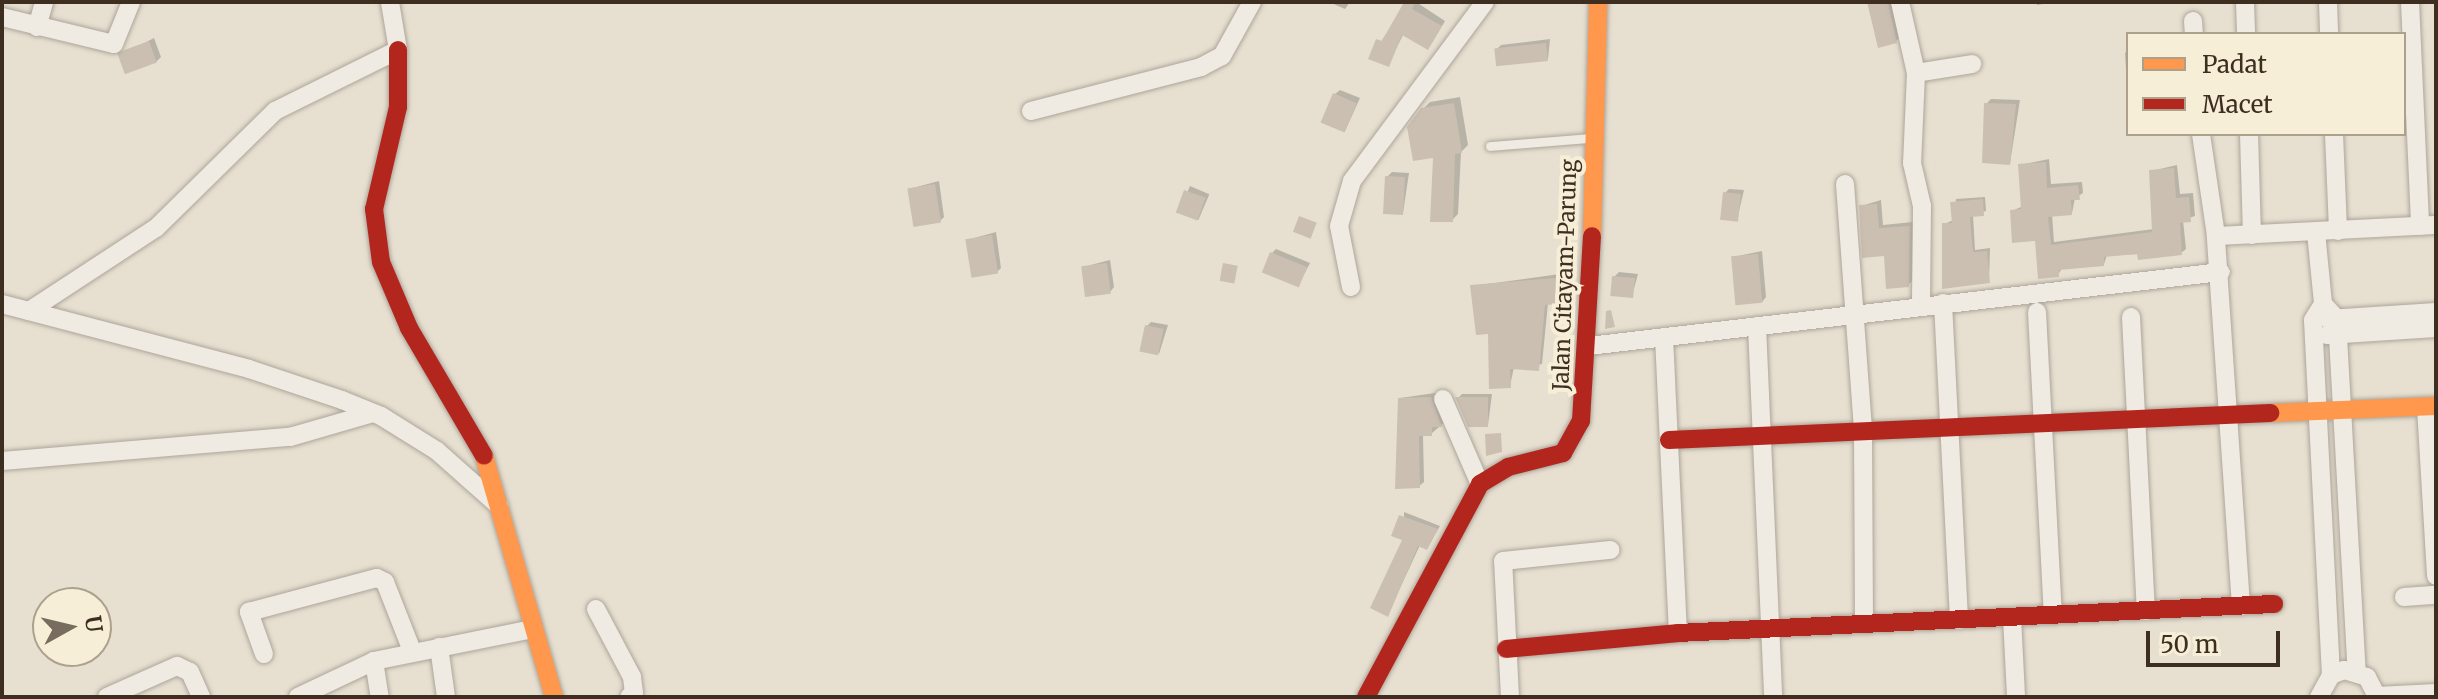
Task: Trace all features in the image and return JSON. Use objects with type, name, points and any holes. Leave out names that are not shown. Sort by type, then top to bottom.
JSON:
[{"type":"street","points":[[37,27],[44,2]]},
{"type":"street","points":[[2,17],[114,44],[131,2]]},
{"type":"street","points":[[390,2],[398,50],[398,107],[377,186],[375,233],[409,328],[491,468],[499,506],[524,579],[532,629],[553,695]]},
{"type":"street","points":[[1031,111],[1201,67],[1222,56],[1252,2]]},
{"type":"street","points":[[1351,287],[1339,226],[1352,181],[1386,128],[1458,44],[1485,2]]},
{"type":"street","name":"Jalan Citayam-Parung","points":[[1480,484],[1508,467],[1563,453],[1574,440],[1585,397],[1598,2]]},
{"type":"street","points":[[1901,2],[1916,73],[1912,163],[1922,206],[1921,306]]},
{"type":"street","points":[[2245,2],[2246,32]]},
{"type":"street","points":[[2328,2],[2329,32]]},
{"type":"street","points":[[2216,236],[2428,226],[2410,2]]},
{"type":"street","points":[[29,311],[156,228],[275,111],[398,50]]},
{"type":"street","points":[[1916,73],[1972,64]]},
{"type":"street","points":[[2201,136],[2221,272],[2241,606]]},
{"type":"street","points":[[2249,136],[2252,235]]},
{"type":"street","points":[[2334,136],[2338,231]]},
{"type":"street","points":[[1845,184],[1857,311],[1863,431],[1864,624]]},
{"type":"street","points":[[2316,232],[2323,304],[2314,328],[2316,412],[2331,675],[2319,697]]},
{"type":"street","points":[[1589,346],[1857,311],[2221,272]]},
{"type":"street","points":[[1943,303],[1959,620]]},
{"type":"street","points":[[2,304],[302,385],[373,413],[437,451],[499,506]]},
{"type":"street","points":[[2323,304],[2337,326],[2357,672]]},
{"type":"street","points":[[2037,312],[2053,615]]},
{"type":"street","points":[[2314,328],[2436,312]]},
{"type":"street","points":[[2131,317],[2146,611]]},
{"type":"street","points":[[1757,326],[1773,697]]},
{"type":"street","points":[[2337,326],[2436,328]]},
{"type":"street","points":[[1664,337],[1678,633]]},
{"type":"street","points":[[1366,697],[1480,484],[1443,399]]},
{"type":"street","points":[[1669,440],[2431,406],[2436,576]]},
{"type":"street","points":[[2,461],[290,437],[373,413]]},
{"type":"street","points":[[1510,697],[1503,561],[1610,550]]},
{"type":"street","points":[[264,654],[249,612],[377,578],[385,582],[412,651]]},
{"type":"street","points":[[2404,597],[2436,595]]},
{"type":"street","points":[[1506,649],[1678,633],[2274,604]]},
{"type":"street","points":[[596,609],[632,677],[634,693],[629,697]]},
{"type":"street","points":[[2012,617],[2016,697]]},
{"type":"street","points":[[298,697],[374,661],[532,629]]},
{"type":"street","points":[[439,647],[446,697]]},
{"type":"street","points":[[374,661],[380,697]]},
{"type":"street","points":[[117,695],[182,667],[201,697]]},
{"type":"street","points":[[2331,675],[2357,672],[2374,686],[2377,697],[2436,693]]},
{"type":"lane","points":[[1490,146],[1594,138]]},
{"type":"building","points":[[1404,2],[1415,2],[1412,9],[1442,26],[1428,50],[1402,35],[1389,67],[1368,59],[1376,39],[1382,41]]},
{"type":"building","points":[[1867,2],[1888,2],[1897,43],[1878,48]]},
{"type":"building","points":[[149,41],[157,63],[125,74],[117,53]]},
{"type":"building","points":[[1546,43],[1548,61],[1496,66],[1494,48]]},
{"type":"building","points":[[1333,93],[1357,103],[1344,133],[1320,122]]},
{"type":"building","points":[[1454,103],[1462,153],[1455,154],[1453,222],[1430,222],[1433,158],[1413,161],[1407,127],[1421,108]]},
{"type":"building","points":[[1984,103],[2016,104],[2010,165],[1982,163]]},
{"type":"building","points":[[2046,162],[2047,188],[2078,185],[2080,200],[2071,200],[2072,215],[2048,217],[2051,245],[2152,232],[2149,170],[2174,168],[2176,198],[2189,197],[2191,222],[2180,223],[2182,255],[2138,260],[2137,254],[2104,257],[2104,266],[2059,270],[2059,277],[2038,279],[2035,241],[2012,243],[2010,210],[2021,209],[2018,164]]},
{"type":"building","points":[[1385,176],[1405,177],[1403,215],[1383,214]]},
{"type":"building","points":[[935,184],[941,223],[913,227],[907,188]]},
{"type":"building","points":[[1184,190],[1206,198],[1197,220],[1176,213]]},
{"type":"building","points":[[1723,192],[1741,194],[1738,222],[1720,220]]},
{"type":"building","points":[[1983,199],[1984,216],[1970,217],[1973,252],[1987,251],[1990,283],[1942,289],[1942,223],[1952,223],[1950,202]]},
{"type":"building","points":[[1877,204],[1879,228],[1910,226],[1909,287],[1886,289],[1884,256],[1862,258],[1859,205]]},
{"type":"building","points":[[1299,216],[1317,223],[1311,239],[1293,232]]},
{"type":"building","points":[[992,235],[998,274],[971,278],[965,239]]},
{"type":"building","points":[[1270,252],[1307,267],[1299,287],[1262,272]]},
{"type":"building","points":[[1758,254],[1762,303],[1735,305],[1731,256]]},
{"type":"building","points":[[1107,263],[1111,294],[1085,297],[1081,266]]},
{"type":"building","points":[[1223,263],[1238,266],[1234,284],[1220,281]]},
{"type":"building","points":[[1612,276],[1635,278],[1633,298],[1610,296]]},
{"type":"building","points":[[1556,278],[1557,304],[1545,305],[1539,371],[1510,369],[1511,388],[1489,389],[1488,334],[1476,335],[1470,285]]},
{"type":"building","points":[[1611,310],[1615,327],[1605,329],[1606,311]]},
{"type":"building","points":[[1145,325],[1164,329],[1158,355],[1139,351]]},
{"type":"building","points":[[1431,397],[1442,427],[1432,427],[1432,436],[1419,436],[1420,488],[1395,489],[1398,398]]},
{"type":"building","points":[[1455,397],[1488,397],[1488,427],[1468,427]]},
{"type":"building","points":[[1501,433],[1502,452],[1486,456],[1485,434]]},
{"type":"building","points":[[1399,515],[1438,529],[1427,550],[1418,546],[1388,617],[1370,608],[1402,540],[1391,536]]},
{"type":"traffic: slow","points":[[1592,236],[1598,2]]},
{"type":"traffic: slow","points":[[2270,413],[2436,406]]},
{"type":"traffic: slow","points":[[484,456],[554,697]]},
{"type":"traffic: jam","points":[[398,50],[398,107],[374,209],[381,262],[409,328],[484,456]]},
{"type":"traffic: jam","points":[[1366,697],[1480,484],[1508,467],[1563,453],[1581,421],[1592,236]]},
{"type":"traffic: jam","points":[[1669,440],[2270,413]]},
{"type":"traffic: jam","points":[[1506,649],[1678,633],[2274,604]]}]
